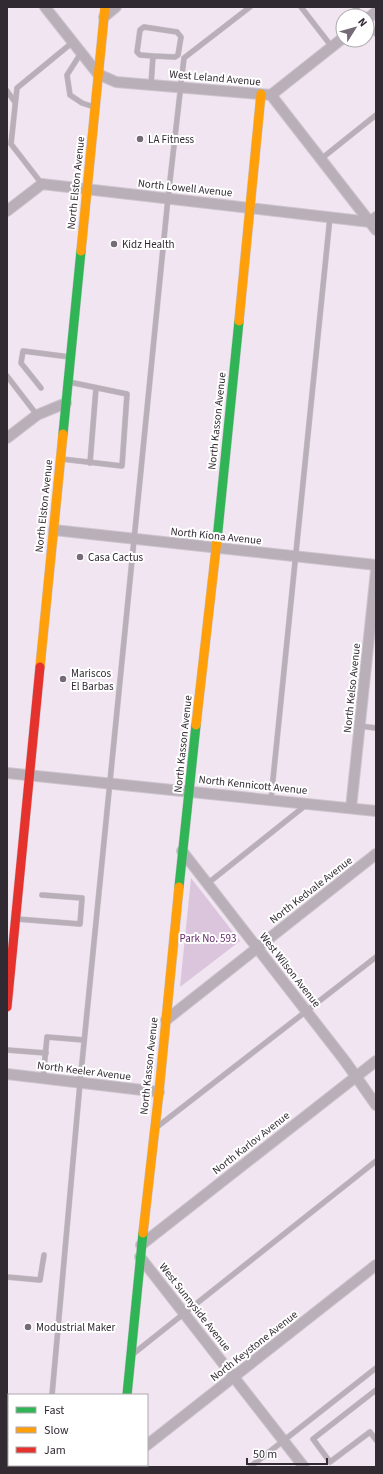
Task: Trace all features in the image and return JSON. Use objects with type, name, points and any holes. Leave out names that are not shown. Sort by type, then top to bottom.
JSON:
[{"type":"street","name":"West Leland Avenue","points":[[45,7],[98,74],[116,82],[266,95],[374,223]]},
{"type":"street","points":[[104,12],[116,7]]},
{"type":"street","name":"North Elston Avenue","points":[[7,1007],[104,12]]},
{"type":"street","points":[[266,95],[335,45]]},
{"type":"street","name":"North Kasson Avenue","points":[[127,1394],[141,1245],[159,1092],[182,851],[190,791],[251,207],[266,95]]},
{"type":"street","points":[[7,211],[42,184]]},
{"type":"street","name":"North Lowell Avenue","points":[[42,184],[251,207],[374,223]]},
{"type":"street","points":[[7,438],[37,415],[66,403]]},
{"type":"street","name":"North Kiona Avenue","points":[[54,530],[376,565]]},
{"type":"street","name":"North Kelso Avenue","points":[[351,808],[360,726],[372,648],[376,571]]},
{"type":"street","name":"North Kennicott Avenue","points":[[7,773],[376,810]]},
{"type":"street","name":"West Wilson Avenue","points":[[182,851],[346,1061],[355,1077],[376,1105]]},
{"type":"street","name":"North Kedvale Avenue","points":[[166,1020],[376,854]]},
{"type":"street","name":"North Karlov Avenue","points":[[141,1245],[376,1061]]},
{"type":"street","name":"North Keeler Avenue","points":[[7,1074],[159,1092]]},
{"type":"street","name":"West Sunnyside Avenue","points":[[140,1257],[304,1467]]},
{"type":"street","name":"North Keystone Avenue","points":[[148,1444],[376,1265]]},
{"type":"lane","points":[[52,1394],[84,1040],[111,783],[168,198],[184,58],[250,7]]},
{"type":"lane","points":[[301,7],[332,47]]},
{"type":"lane","points":[[144,27],[177,32],[180,37],[178,55],[175,58],[153,56],[140,55],[137,52],[140,30],[144,27]]},
{"type":"lane","points":[[42,184],[11,144],[17,88],[73,42]]},
{"type":"lane","points":[[81,53],[67,75],[70,95],[82,103],[95,107]]},
{"type":"lane","points":[[151,85],[153,56]]},
{"type":"lane","points":[[7,93],[15,102]]},
{"type":"lane","points":[[321,159],[376,116]]},
{"type":"lane","points":[[271,799],[330,217]]},
{"type":"lane","points":[[41,388],[21,363],[22,350],[70,357]]},
{"type":"lane","points":[[7,376],[37,415]]},
{"type":"lane","points":[[61,459],[122,466],[127,394],[68,382]]},
{"type":"lane","points":[[90,463],[96,388]]},
{"type":"lane","points":[[360,726],[376,728]]},
{"type":"lane","points":[[207,884],[308,803]]},
{"type":"lane","points":[[16,919],[80,924],[82,898],[42,895]]},
{"type":"lane","points":[[155,1129],[376,957]]},
{"type":"lane","points":[[42,1078],[48,1037],[84,1040]]},
{"type":"lane","points":[[7,1050],[46,1053]]},
{"type":"lane","points":[[131,1356],[376,1162]]},
{"type":"lane","points":[[7,1276],[40,1280],[44,1255]]},
{"type":"lane","points":[[250,1467],[376,1368]]},
{"type":"lane","points":[[376,1390],[313,1439],[330,1462],[376,1428]]},
{"type":"lane","points":[[370,1432],[376,1440]]},
{"type":"green space","name":"Park No. 593","points":[[191,878],[240,941],[180,987]]},
{"type":"traffic: fast","points":[[63,434],[81,251]]},
{"type":"traffic: fast","points":[[217,540],[239,321]]},
{"type":"traffic: fast","points":[[179,887],[196,725]]},
{"type":"traffic: fast","points":[[127,1394],[143,1233]]},
{"type":"traffic: slow","points":[[81,251],[105,7]]},
{"type":"traffic: slow","points":[[239,321],[261,94]]},
{"type":"traffic: slow","points":[[40,667],[63,434]]},
{"type":"traffic: slow","points":[[196,725],[217,540]]},
{"type":"traffic: slow","points":[[143,1233],[159,1092],[179,887]]},
{"type":"traffic: jam","points":[[7,1007],[40,667]]},
{"type":"place","name":"LA Fitness","points":[[140,139]]},
{"type":"place","name":"Kidz Health","points":[[114,244]]},
{"type":"place","name":"Casa Cactus","points":[[80,557]]},
{"type":"place","name":"Mariscos El Barbas","points":[[63,679]]},
{"type":"place","name":"Modustrial Maker","points":[[28,1327]]}]
